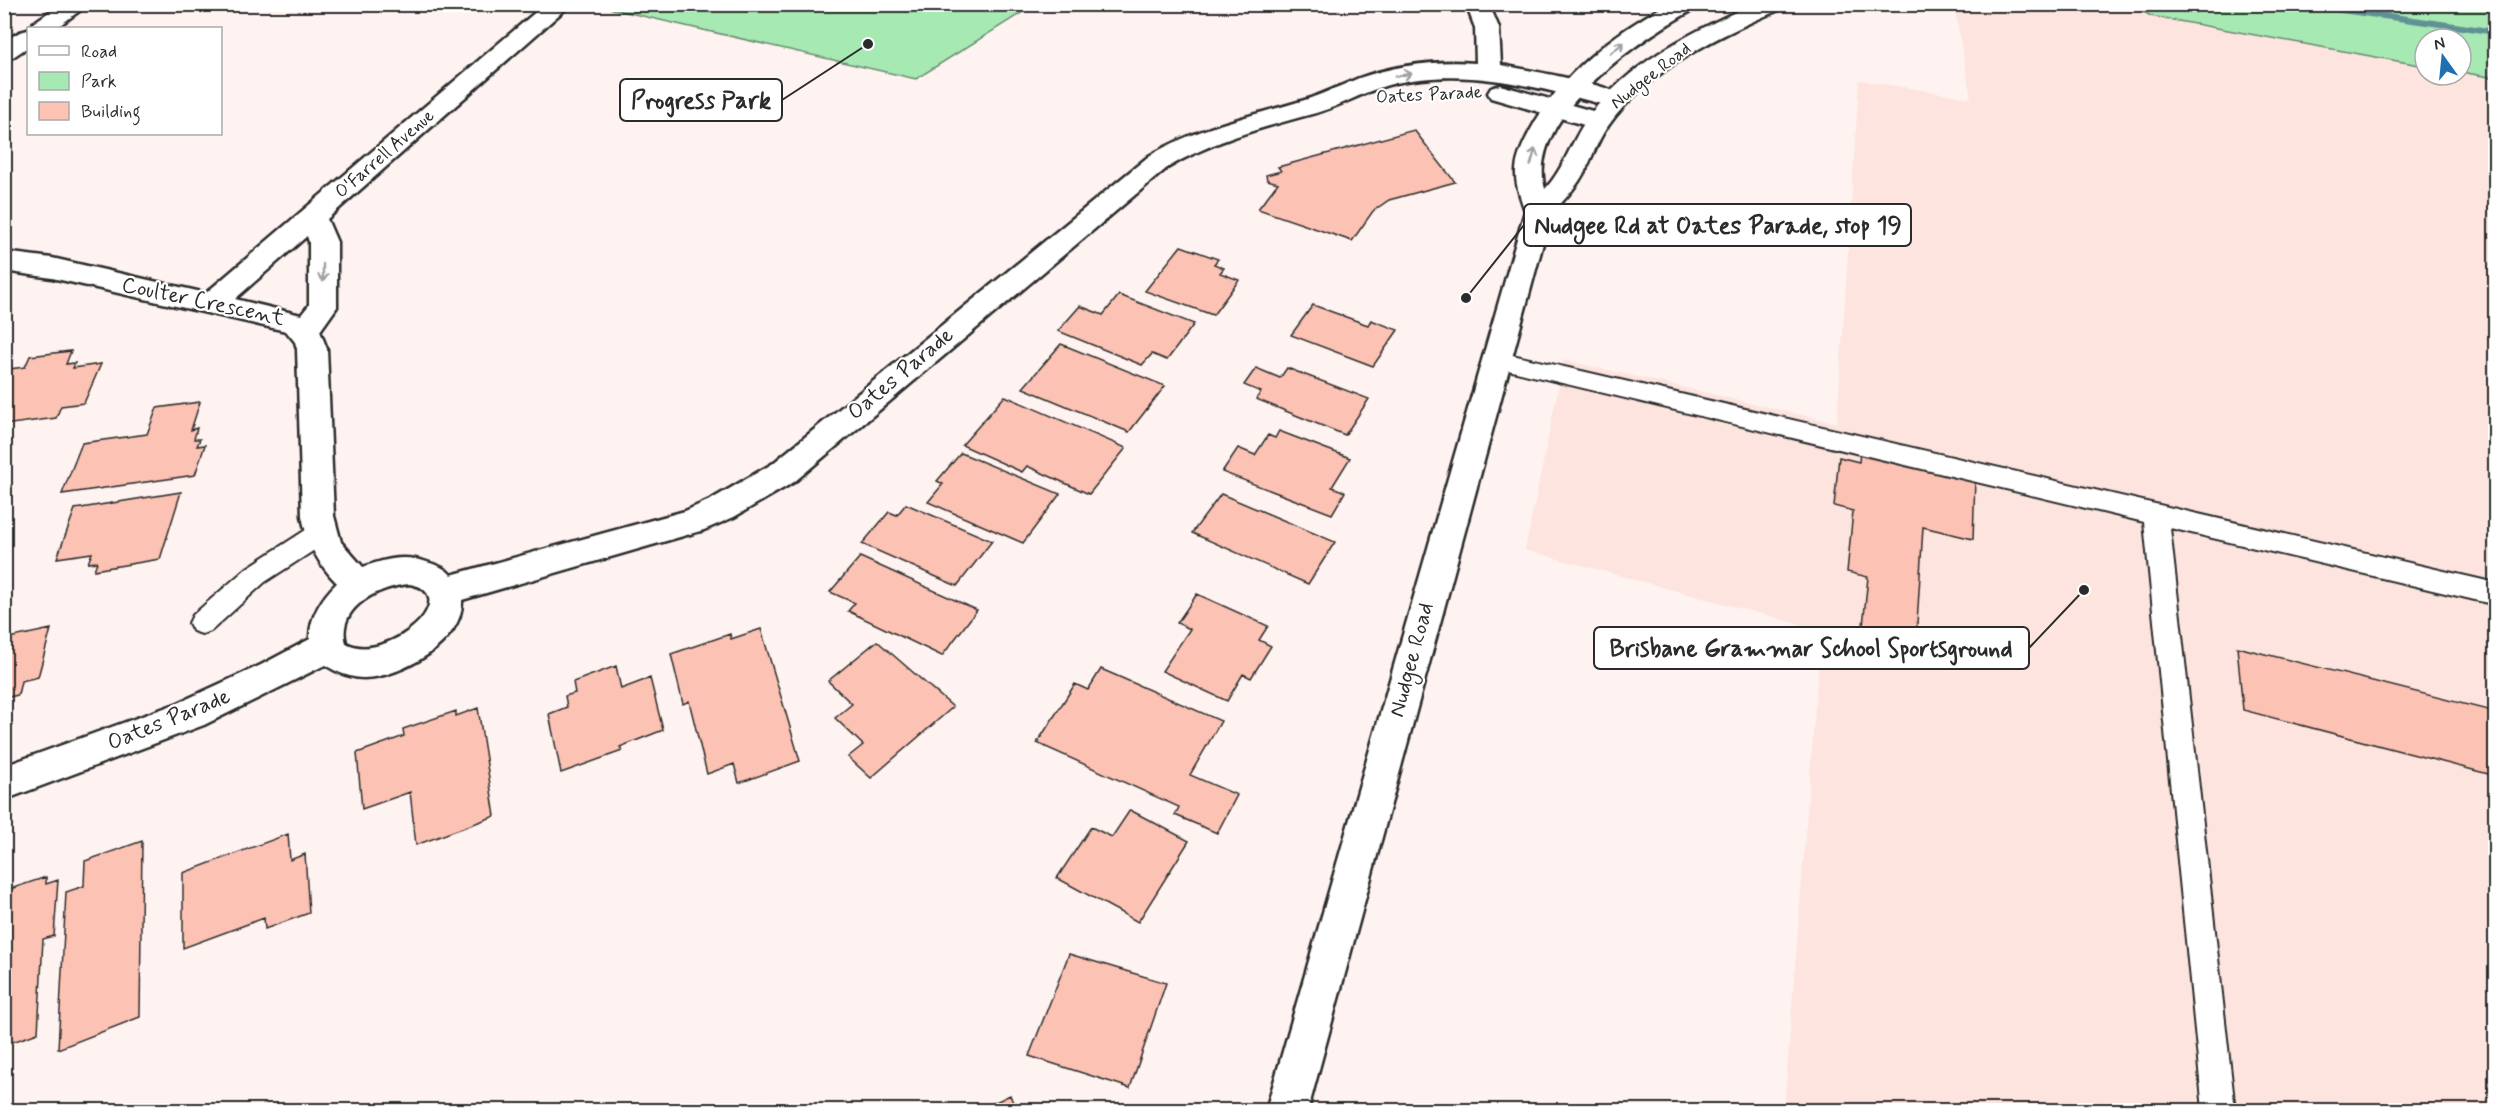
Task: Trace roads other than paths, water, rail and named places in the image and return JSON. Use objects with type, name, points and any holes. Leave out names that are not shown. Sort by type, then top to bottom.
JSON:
[{"type":"street","points":[[43,27],[78,4]]},
{"type":"street","name":"O'Farrell Avenue","points":[[211,304],[560,4]]},
{"type":"street","points":[[1477,4],[1487,23],[1490,36],[1488,71]]},
{"type":"street","name":"Nudgee Road","points":[[1538,210],[1529,172],[1534,150],[1557,108],[1574,88],[1618,47],[1687,4]]},
{"type":"street","name":"Nudgee Road","points":[[1287,1110],[1538,210],[1566,181],[1598,120],[1616,100],[1648,74],[1702,37],[1729,22],[1773,4]]},
{"type":"street","points":[[4,52],[27,38]]},
{"type":"street","name":"Oates Parade","points":[[1329,102],[1377,80],[1403,74],[1454,69],[1537,78],[1616,100]]},
{"type":"street","name":"Oates Parade","points":[[444,591],[660,532],[723,508],[752,492],[783,473],[1158,162],[1192,141],[1329,102],[1470,89],[1512,95],[1598,120]]},
{"type":"street","points":[[304,331],[323,307],[323,242],[312,217]]},
{"type":"street","name":"Coulter Crescent","points":[[4,261],[52,268],[282,318],[295,323],[304,331],[312,349],[318,516],[321,533],[332,557],[359,584]]},
{"type":"street","points":[[411,570],[427,573],[438,580],[444,591],[446,604],[441,620],[413,649],[394,658],[373,663],[353,663],[339,657],[329,646],[326,634],[327,621],[345,595],[359,584],[386,573],[411,570]]},
{"type":"street","name":"Oates Parade","points":[[4,783],[191,714],[273,676],[329,646]]},
{"type":"lane","points":[[1495,359],[2496,594]]},
{"type":"lane","points":[[2157,514],[2219,1110]]},
{"type":"lane","points":[[201,623],[256,575],[321,533]]},
{"type":"waterway","points":[[2299,4],[2496,32]]},
{"type":"place","name":"Progress Park","points":[[868,44]]},
{"type":"place","name":"Nudgee Rd at Oates Parade, stop 19","points":[[1466,298]]},
{"type":"place","name":"Brisbane Grammar School Sportsground","points":[[2084,590]]}]
